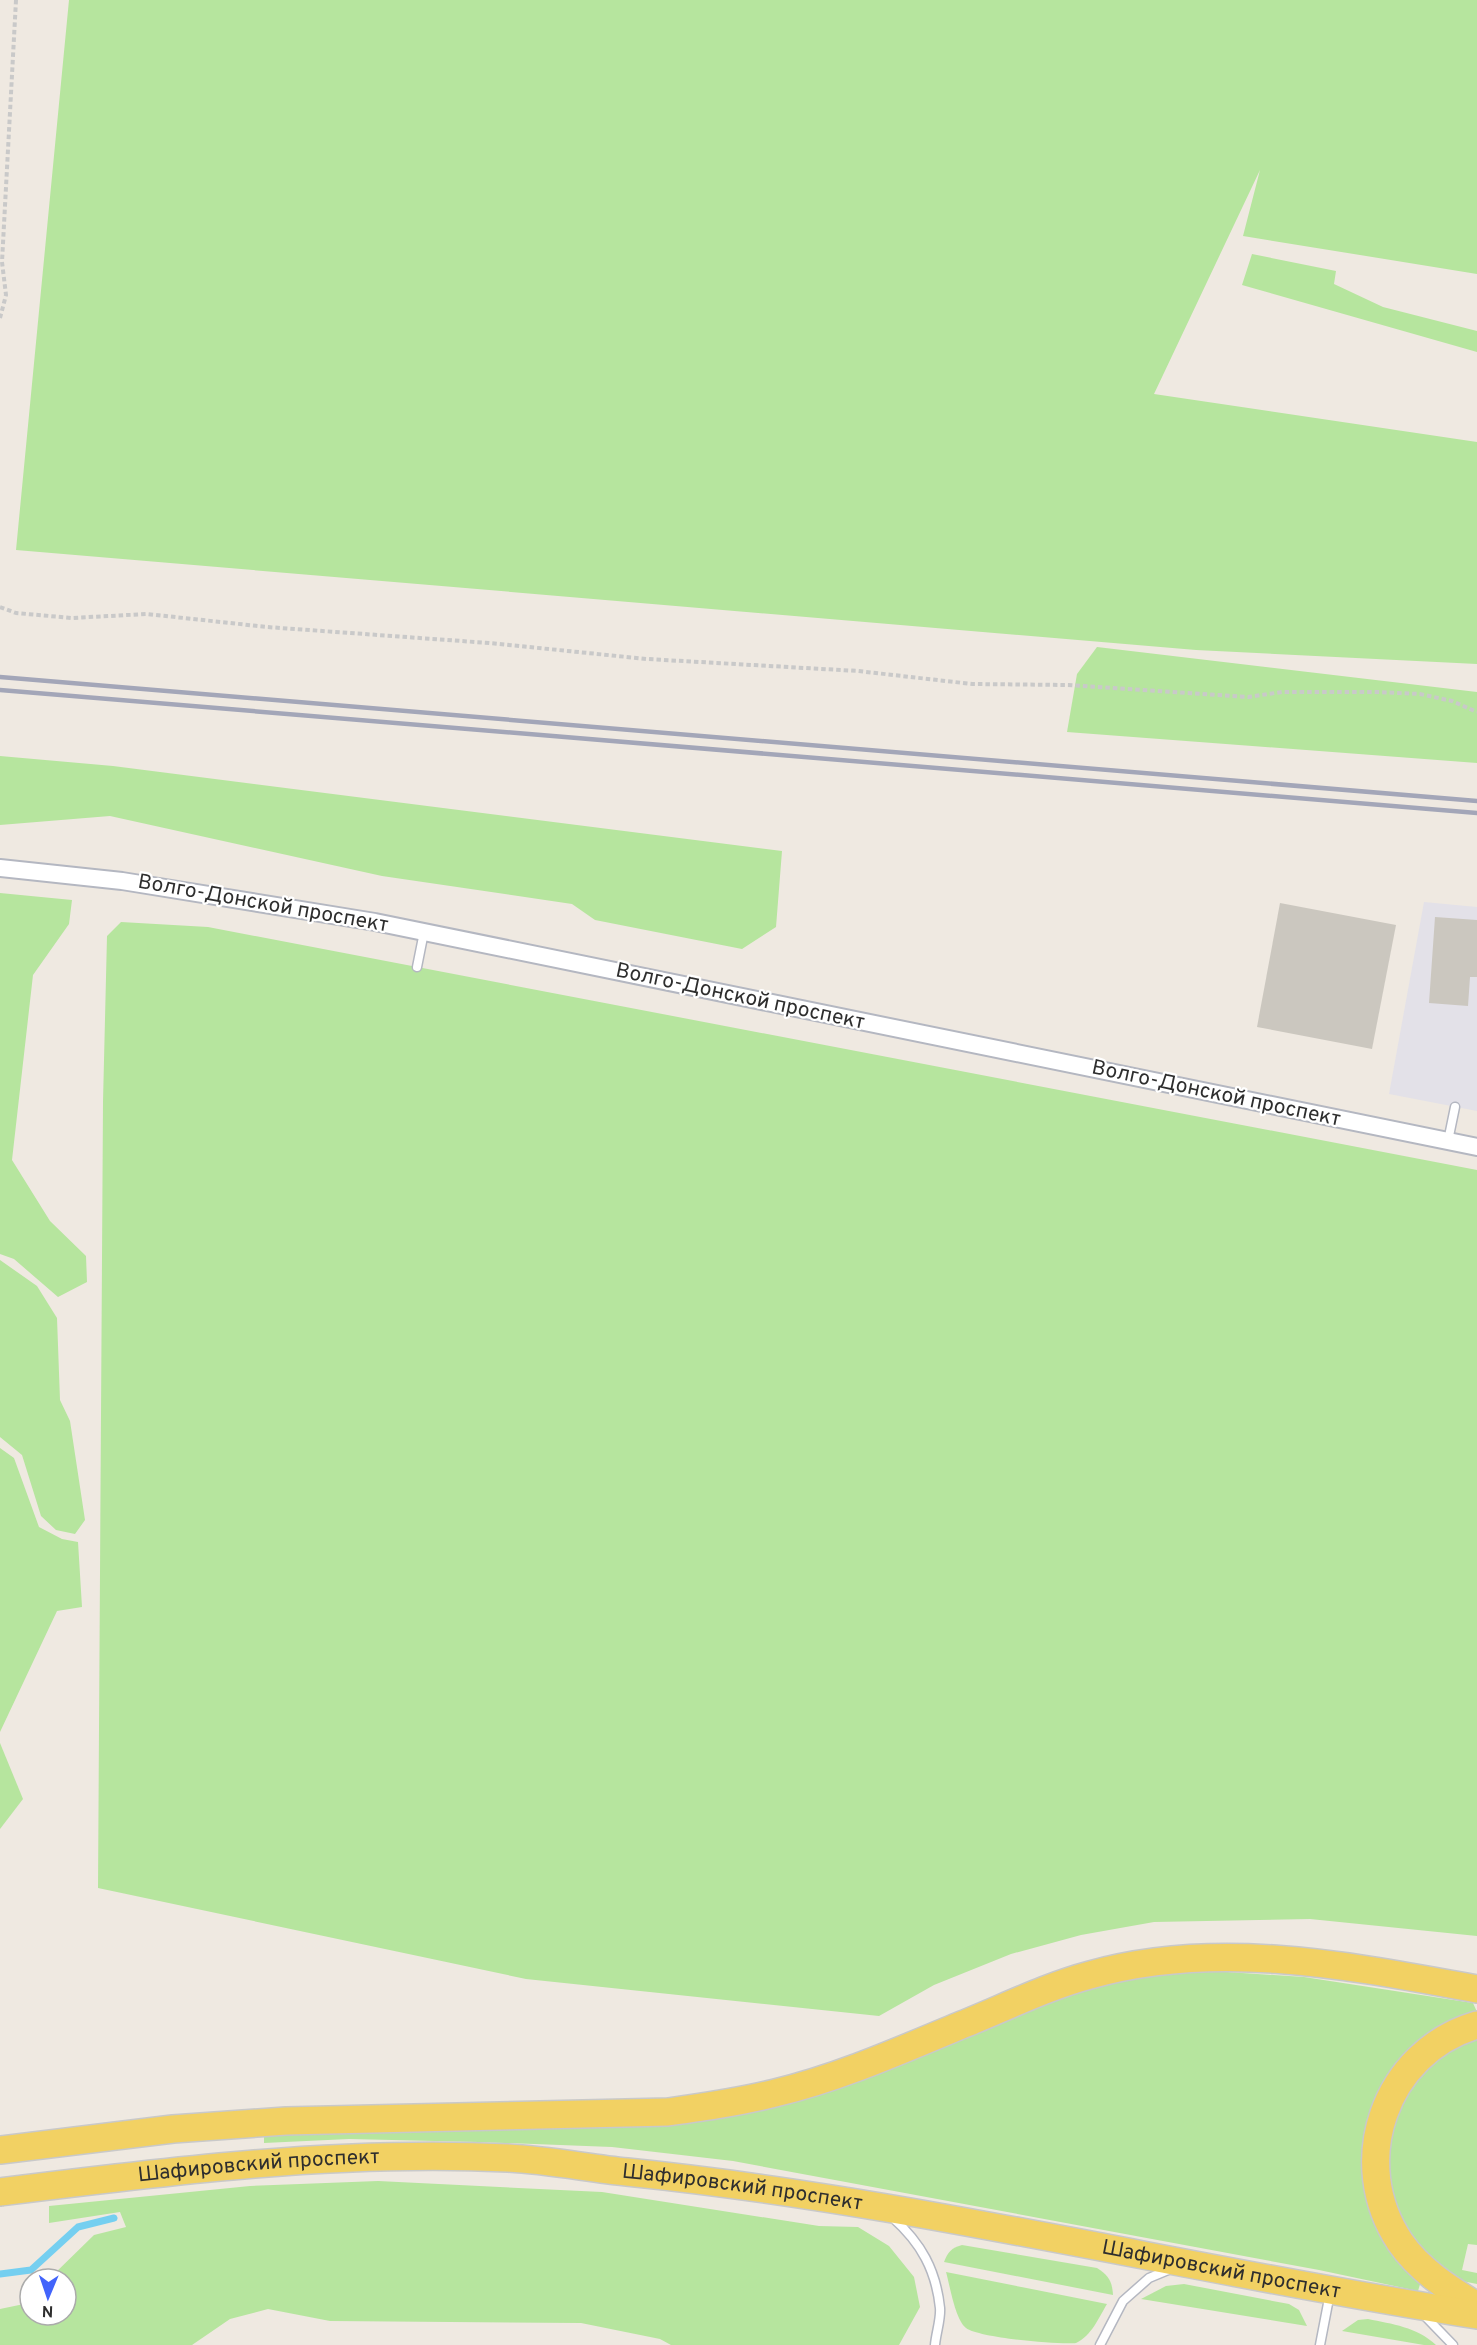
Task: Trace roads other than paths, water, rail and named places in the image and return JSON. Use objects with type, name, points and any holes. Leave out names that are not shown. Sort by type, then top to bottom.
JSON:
[{"type":"main road","points":[[0,2150],[173,2128],[286,2121],[668,2112],[718,2106],[777,2093],[853,2069],[1046,1990],[1090,1975],[1142,1964],[1203,1958],[1275,1959],[1366,1968],[1477,1989]]},
{"type":"main road","points":[[1477,2025],[1444,2039],[1420,2056],[1401,2077],[1390,2096],[1380,2123],[1375,2157],[1378,2189],[1387,2219],[1401,2243],[1435,2278],[1477,2306]]},
{"type":"main road","name":"Шафировский проспект","points":[[0,2192],[274,2161],[399,2156],[511,2158],[714,2180],[879,2206],[1477,2315]]},
{"type":"street","name":"Волго-Донской проспект","points":[[0,868],[122,881],[363,920],[1477,1147]]},
{"type":"lane","points":[[417,967],[424,932]]},
{"type":"lane","points":[[1449,1142],[1455,1107]]},
{"type":"lane","points":[[879,2206],[912,2235],[930,2266],[940,2309],[935,2345]]},
{"type":"lane","points":[[1100,2345],[1123,2301],[1149,2278],[1187,2263]]},
{"type":"lane","points":[[1320,2345],[1330,2290]]},
{"type":"lane","points":[[1414,2305],[1453,2345]]},
{"type":"waterway","points":[[0,2274],[31,2270],[78,2227],[114,2218]]},
{"type":"railway","points":[[0,677],[1477,801]]},
{"type":"railway","points":[[0,690],[1477,813]]}]
